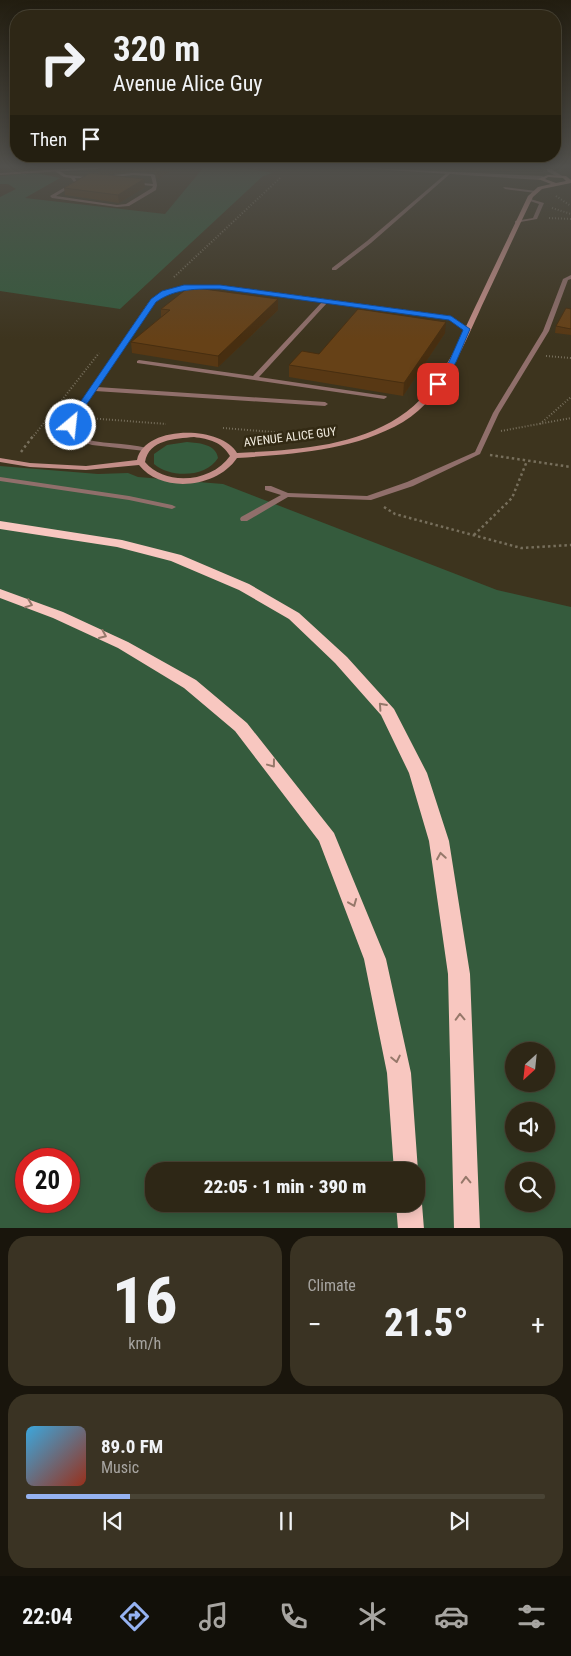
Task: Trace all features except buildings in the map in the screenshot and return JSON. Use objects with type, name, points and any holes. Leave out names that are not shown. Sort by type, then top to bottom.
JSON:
[{"type":"highway","points":[[0,525],[117,542],[176,558],[244,587],[294,616],[341,660],[388,713],[418,773],[439,841],[459,974],[467,1228]]},
{"type":"highway","points":[[0,593],[58,615],[123,644],[190,684],[241,727],[264,754],[327,838],[375,959],[399,1073],[405,1162]]},
{"type":"highway","points":[[410,1212],[411,1228]]},
{"type":"main road","name":"AVENUE ALICE GUY","points":[[234,456],[324,447],[361,437],[391,424],[418,406],[438,384],[452,362],[516,224]]},
{"type":"main road","points":[[194,435],[222,442],[231,449],[234,456],[230,465],[218,473],[202,478],[182,480],[166,478],[150,472],[141,462],[141,456],[145,449],[158,441],[194,435]]},
{"type":"main road","points":[[0,460],[30,465],[86,468],[141,462]]},
{"type":"lane","points":[[334,269],[388,224]]},
{"type":"lane","points":[[268,488],[287,496],[368,498],[410,484],[478,453],[496,413],[559,308],[566,279],[571,277]]},
{"type":"lane","points":[[145,449],[128,445],[82,441],[75,438],[71,425],[74,417],[153,300],[165,292],[174,289],[208,286],[451,318],[467,329]]},
{"type":"lane","points":[[254,379],[326,301]]},
{"type":"lane","points":[[139,362],[384,397]]},
{"type":"lane","points":[[93,389],[325,404]]},
{"type":"lane","points":[[0,479],[59,489],[129,496],[172,507]]},
{"type":"lane","points":[[244,519],[287,496]]},
{"type":"path","points":[[174,289],[173,278],[230,224]]},
{"type":"path","points":[[531,355],[571,358]]},
{"type":"path","points":[[539,424],[571,397]]},
{"type":"path","points":[[50,415],[175,424]]},
{"type":"path","points":[[486,434],[571,418]]},
{"type":"path","points":[[215,427],[314,435]]},
{"type":"path","points":[[478,453],[571,468]]},
{"type":"path","points":[[474,535],[512,498],[528,461]]},
{"type":"path","points":[[368,498],[395,514],[521,548],[571,545]]},
{"type":"green space","points":[[0,224],[211,224],[120,309],[0,291]]},
{"type":"green space","points":[[187,442],[210,447],[217,453],[218,458],[205,469],[188,474],[169,472],[154,464],[154,454],[167,445]]},
{"type":"green space","points":[[0,466],[98,474],[128,473],[138,477],[223,484],[497,590],[571,607],[571,1228],[0,1228]]},
{"type":"route","points":[[71,425],[74,417],[153,300],[157,296],[174,289],[208,286],[220,287],[451,318],[467,329],[452,362],[438,384]]}]
